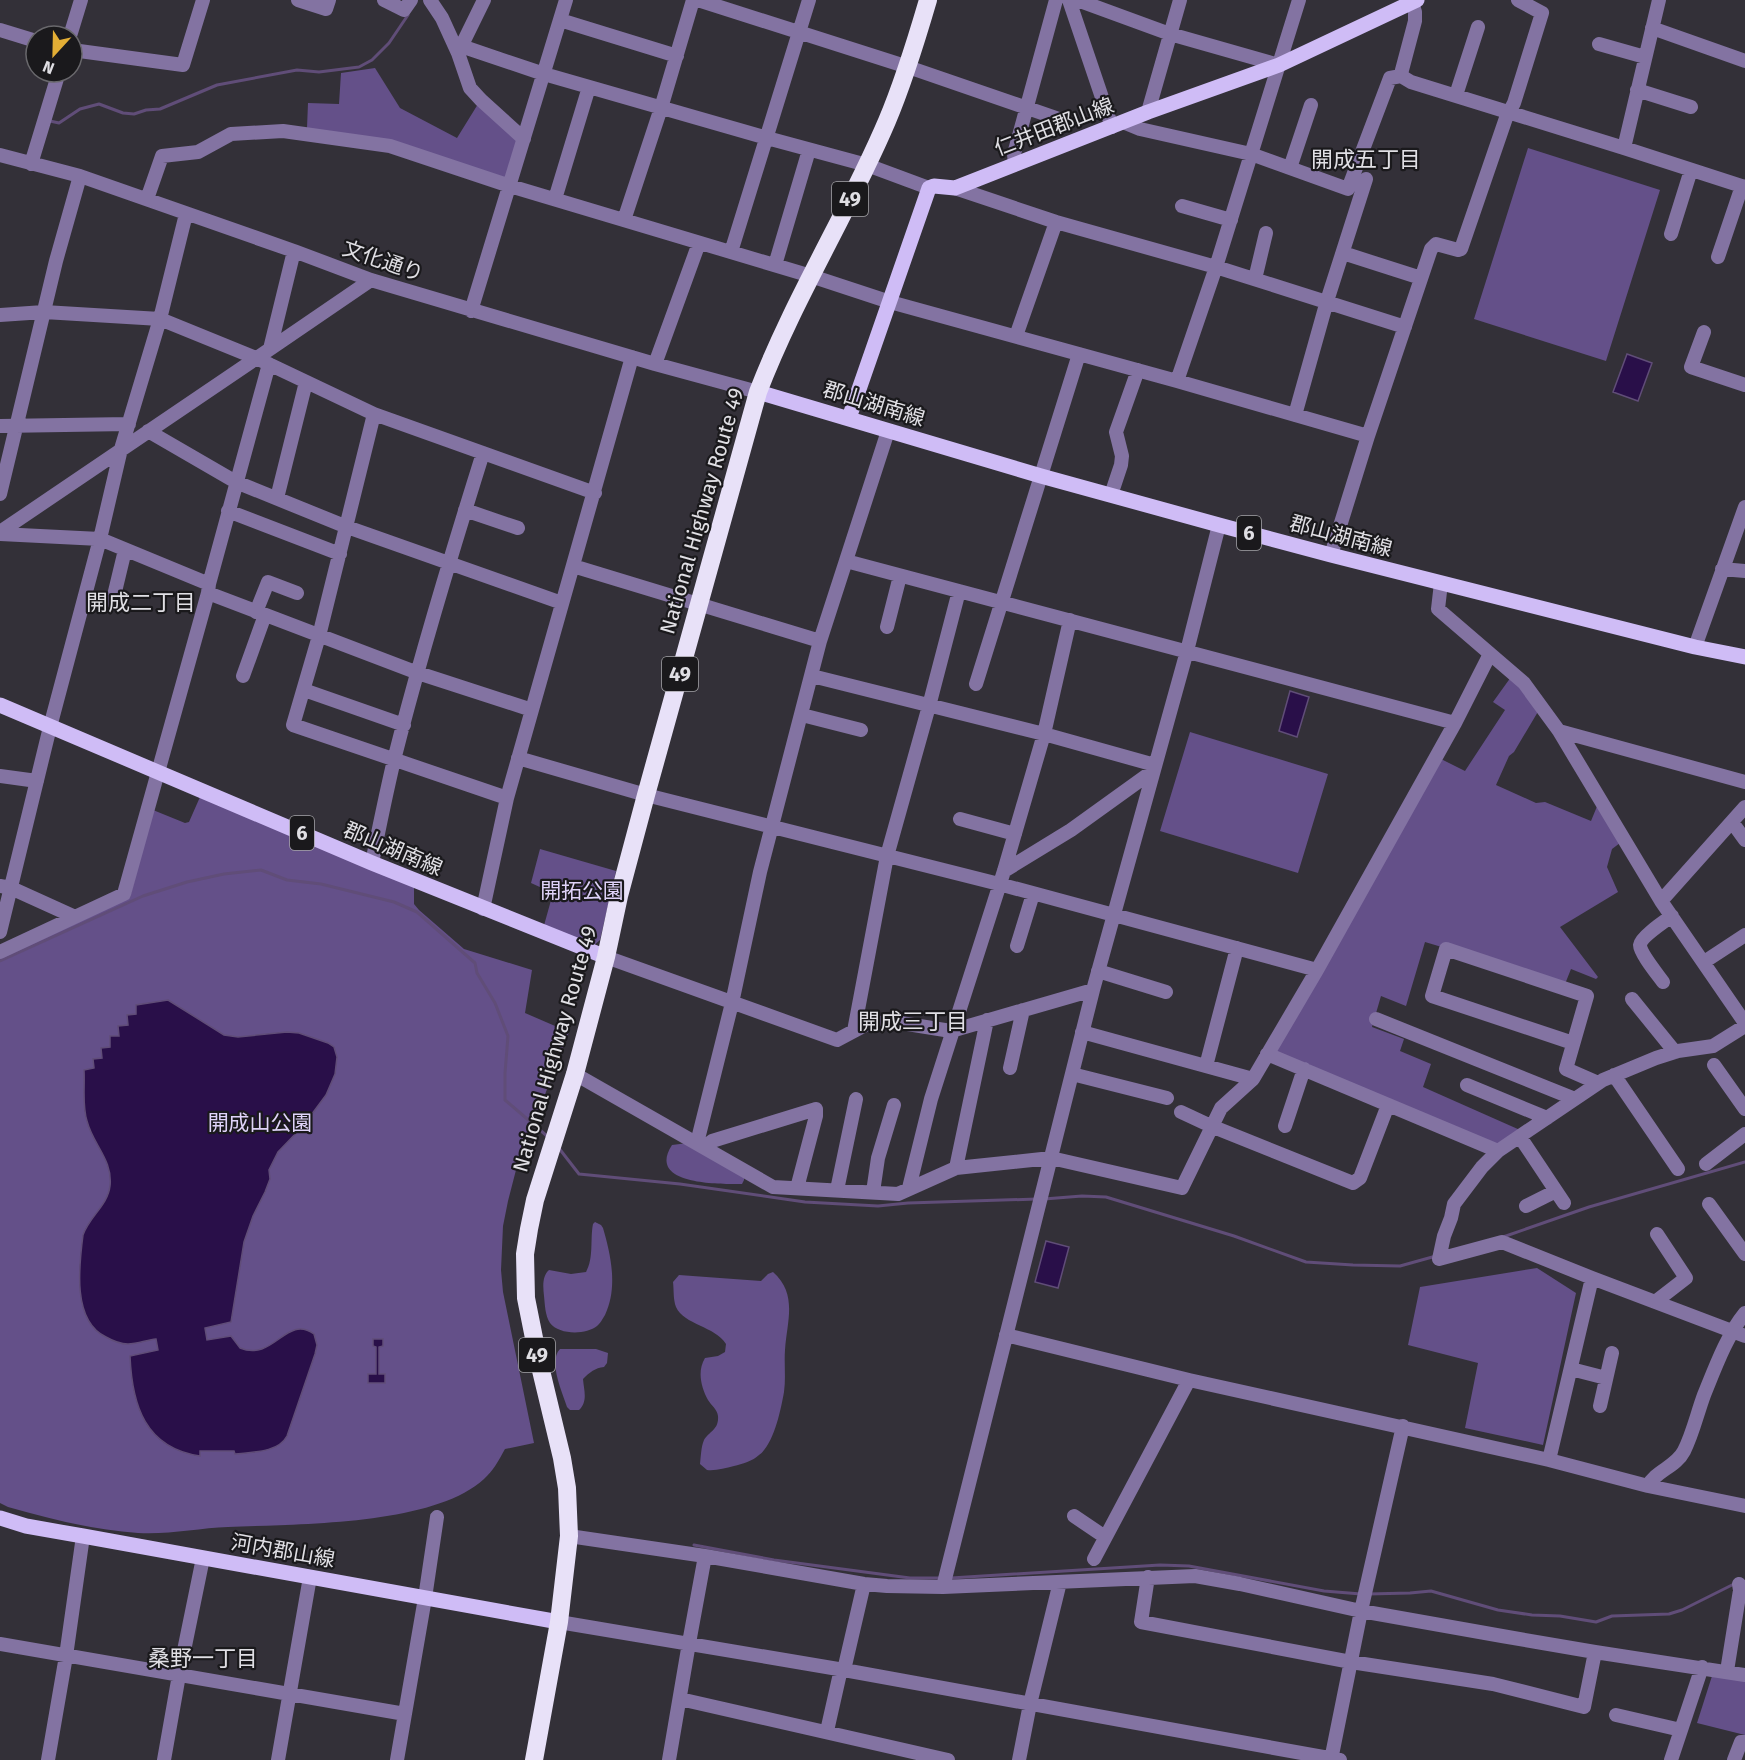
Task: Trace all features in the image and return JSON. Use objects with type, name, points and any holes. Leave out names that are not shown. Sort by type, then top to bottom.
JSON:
[{"type":"highway","name":"National Highway Route 49","points":[[534,1760],[559,1622],[569,1536],[567,1488],[562,1458],[526,1298],[525,1254],[535,1200],[575,1074],[646,795],[758,392],[775,349],[887,121],[908,67],[928,0]]},
{"type":"main road","name":"仁井田郡山線","points":[[929,188],[934,186],[956,188],[1148,112],[1279,65],[1414,1]]},
{"type":"main road","points":[[849,417],[929,188]]},
{"type":"main road","name":"郡山湖南線","points":[[758,392],[849,417],[888,431],[1041,476],[1219,525],[1695,647],[1745,657]]},
{"type":"main road","name":"郡山湖南線","points":[[0,705],[372,863],[606,957]]},
{"type":"main road","name":"河内郡山線","points":[[0,1518],[26,1526],[559,1622]]},
{"type":"street","points":[[74,24],[81,0]]},
{"type":"street","points":[[84,52],[183,65],[203,0]]},
{"type":"street","points":[[298,0],[326,9],[329,0]]},
{"type":"street","points":[[384,0],[404,10],[411,0]]},
{"type":"street","points":[[430,0],[459,50],[470,88],[524,139]]},
{"type":"street","points":[[459,50],[484,0]]},
{"type":"street","points":[[471,311],[566,0]]},
{"type":"street","points":[[624,220],[693,0]]},
{"type":"street","points":[[698,0],[908,67],[1065,121]]},
{"type":"street","points":[[731,252],[809,0]]},
{"type":"street","points":[[1015,164],[1014,154],[1056,0]]},
{"type":"street","points":[[1069,0],[1118,125],[1251,154],[1348,189],[1366,179]]},
{"type":"street","points":[[1077,0],[1170,34],[1279,65]]},
{"type":"street","points":[[1148,112],[1180,0]]},
{"type":"street","points":[[1177,381],[1216,267],[1299,0]]},
{"type":"street","points":[[1331,555],[1431,249],[1435,244],[1461,249],[1514,103],[1542,13],[1518,0]]},
{"type":"street","points":[[1624,148],[1659,0]]},
{"type":"street","points":[[1401,76],[1415,21],[1414,1]]},
{"type":"street","points":[[560,20],[677,56]]},
{"type":"street","points":[[1456,95],[1478,27]]},
{"type":"street","points":[[1652,28],[1745,60]]},
{"type":"street","points":[[0,30],[24,37]]},
{"type":"street","points":[[1599,44],[1645,57]]},
{"type":"street","points":[[459,50],[867,165],[929,188]]},
{"type":"street","points":[[1295,415],[1327,301],[1366,179],[1390,78],[1401,76],[1411,82],[1743,187],[1719,256]]},
{"type":"street","points":[[31,164],[55,84]]},
{"type":"street","points":[[555,199],[590,87]]},
{"type":"street","points":[[1637,90],[1690,107]]},
{"type":"street","points":[[1290,168],[1311,105]]},
{"type":"street","points":[[147,199],[162,156],[198,152],[231,134],[283,131],[390,146],[510,186],[775,265],[890,302],[1368,436]]},
{"type":"street","points":[[775,265],[809,150]]},
{"type":"street","name":"文化通り","points":[[0,155],[80,176],[371,280],[471,311],[758,392]]},
{"type":"street","points":[[1671,234],[1691,170]]},
{"type":"street","points":[[0,494],[5,456],[17,427],[56,261],[80,176]]},
{"type":"street","points":[[956,188],[1056,222],[1216,267],[1405,327]]},
{"type":"street","points":[[1182,206],[1231,220]]},
{"type":"street","points":[[0,932],[6,887],[37,781],[121,449],[160,319],[186,214]]},
{"type":"street","points":[[1016,336],[1056,222]]},
{"type":"street","points":[[1254,279],[1266,233]]},
{"type":"street","points":[[655,364],[699,243]]},
{"type":"street","points":[[0,952],[124,894],[208,589],[236,482],[263,361],[270,349],[294,251]]},
{"type":"street","points":[[1343,253],[1421,278]]},
{"type":"street","points":[[270,349],[371,280]]},
{"type":"street","points":[[0,315],[44,312],[160,319],[263,361],[374,414],[595,493]]},
{"type":"street","points":[[1704,332],[1691,367],[1745,385]]},
{"type":"street","points":[[976,684],[1079,354]]},
{"type":"street","points":[[483,909],[507,798],[632,357]]},
{"type":"street","points":[[0,533],[148,431],[263,361]]},
{"type":"street","points":[[1111,495],[1122,456],[1116,432],[1138,370]]},
{"type":"street","points":[[277,498],[306,382]]},
{"type":"street","points":[[374,414],[319,636],[293,725],[507,798]]},
{"type":"street","points":[[0,426],[129,424]]},
{"type":"street","points":[[148,431],[236,482],[347,527],[562,603]]},
{"type":"street","points":[[701,1145],[760,872],[820,641],[888,431]]},
{"type":"street","points":[[372,863],[394,760],[449,563],[483,453]]},
{"type":"street","points":[[1695,647],[1745,507]]},
{"type":"street","points":[[465,510],[519,528]]},
{"type":"street","points":[[228,511],[340,554]]},
{"type":"street","points":[[943,1587],[1082,1032],[1187,651],[1219,525]]},
{"type":"street","points":[[0,533],[100,539],[261,613],[319,636],[418,673],[532,710]]},
{"type":"street","points":[[112,604],[125,550]]},
{"type":"street","points":[[846,561],[1455,723]]},
{"type":"street","points":[[573,566],[820,641]]},
{"type":"street","points":[[1722,569],[1745,572]]},
{"type":"street","points":[[887,627],[900,576]]},
{"type":"street","points":[[243,676],[268,582],[297,593]]},
{"type":"street","points":[[1441,583],[1438,609],[1524,682],[1559,731],[1661,901],[1745,1025],[1713,1046],[1675,1052],[1598,1083],[1498,1151],[1482,1167],[1454,1204],[1439,1259],[1503,1242],[1739,1334]]},
{"type":"street","points":[[854,1031],[887,856],[959,591]]},
{"type":"street","points":[[909,1188],[951,1031],[1004,871],[1044,734],[1070,620]]},
{"type":"street","points":[[575,1074],[773,1186],[898,1194],[956,1168],[1051,1158],[1182,1188],[1221,1108],[1253,1079],[1317,970],[1455,723],[1490,654]]},
{"type":"street","points":[[812,676],[1044,734],[1154,768]]},
{"type":"street","points":[[304,690],[404,725]]},
{"type":"street","points":[[802,715],[861,730]]},
{"type":"street","points":[[1559,731],[1745,782]]},
{"type":"street","points":[[519,758],[646,795],[999,884],[1317,970]]},
{"type":"street","points":[[1004,871],[1071,830],[1154,768]]},
{"type":"street","points":[[0,776],[37,781]]},
{"type":"street","points":[[1661,901],[1745,807]]},
{"type":"street","points":[[960,819],[1015,834]]},
{"type":"street","points":[[1732,822],[1745,840]]},
{"type":"street","points":[[6,887],[75,917]]},
{"type":"street","points":[[1017,946],[1034,894]]},
{"type":"street","points":[[1663,982],[1642,952],[1640,945],[1643,939],[1672,916]]},
{"type":"street","points":[[1704,962],[1745,935]]},
{"type":"street","points":[[1206,1066],[1237,948]]},
{"type":"street","points":[[1573,1043],[1432,996],[1446,949],[1587,996],[1566,1069],[1598,1083]]},
{"type":"street","points":[[606,957],[837,1040],[867,1024],[895,1022],[951,1031],[1093,990]]},
{"type":"street","points":[[1098,971],[1166,992]]},
{"type":"street","points":[[1632,999],[1675,1052]]},
{"type":"street","points":[[1010,1068],[1023,1010]]},
{"type":"street","points":[[1376,1019],[1575,1099]]},
{"type":"street","points":[[956,1168],[987,1020]]},
{"type":"street","points":[[1082,1032],[1253,1079]]},
{"type":"street","points":[[1267,1054],[1498,1151]]},
{"type":"street","points":[[1714,1065],[1745,1109]]},
{"type":"street","points":[[1285,1126],[1304,1069]]},
{"type":"street","points":[[1072,1074],[1167,1098]]},
{"type":"street","points":[[1614,1075],[1678,1169]]},
{"type":"street","points":[[1467,1085],[1547,1118]]},
{"type":"street","points":[[1279,1102],[1288,1102],[1294,1097]]},
{"type":"street","points":[[837,1190],[856,1099]]},
{"type":"street","points":[[873,1192],[878,1158],[894,1105]]},
{"type":"street","points":[[1181,1112],[1353,1183],[1360,1178],[1388,1105]]},
{"type":"street","points":[[701,1145],[816,1109],[797,1188]]},
{"type":"street","points":[[1706,1164],[1745,1134]]},
{"type":"street","points":[[1520,1137],[1564,1203]]},
{"type":"street","points":[[1526,1206],[1556,1191]]},
{"type":"street","points":[[1709,1204],[1745,1254]]},
{"type":"street","points":[[1655,1302],[1686,1278],[1657,1234]]},
{"type":"street","points":[[1549,1460],[1592,1278]]},
{"type":"street","points":[[1648,1486],[1683,1454],[1695,1427],[1704,1396],[1739,1334],[1745,1313]]},
{"type":"street","points":[[1006,1335],[1189,1380],[1403,1426],[1648,1486],[1745,1506]]},
{"type":"street","points":[[1600,1406],[1612,1353]]},
{"type":"street","points":[[1570,1369],[1606,1378]]},
{"type":"street","points":[[1094,1559],[1189,1380]]},
{"type":"street","points":[[559,1622],[842,1670],[1334,1759],[1361,1611],[1403,1426]]},
{"type":"street","points":[[1074,1516],[1105,1537]]},
{"type":"street","points":[[397,1760],[437,1517]]},
{"type":"street","points":[[48,1760],[83,1536]]},
{"type":"street","points":[[569,1536],[887,1586],[943,1587],[1195,1576],[1361,1611],[1595,1652],[1745,1675]]},
{"type":"street","points":[[669,1760],[705,1556]]},
{"type":"street","points":[[165,1760],[178,1675],[203,1558]]},
{"type":"street","points":[[278,1760],[310,1577]]},
{"type":"street","points":[[1148,1577],[1141,1622],[1351,1662],[1493,1684],[1584,1707],[1595,1652]]},
{"type":"street","points":[[1019,1760],[1030,1704],[1060,1582]]},
{"type":"street","points":[[827,1731],[864,1584]]},
{"type":"street","points":[[1727,1671],[1741,1586]]},
{"type":"street","points":[[0,1644],[405,1714]]},
{"type":"street","points":[[1671,1760],[1702,1668]]},
{"type":"street","points":[[680,1699],[948,1760]]},
{"type":"street","points":[[1616,1715],[1681,1730]]},
{"type":"street","points":[[1734,1760],[1741,1742],[1745,1742]]},
{"type":"green space","points":[[375,68],[400,108],[457,138],[478,104],[517,141],[508,180],[307,128],[308,103],[339,104],[341,73]]},
{"type":"green space","points":[[1528,148],[1660,190],[1606,361],[1474,319]]},
{"type":"green space","points":[[1511,677],[1539,710],[1514,752],[1509,756],[1496,785],[1536,803],[1545,802],[1591,821],[1598,804],[1620,843],[1612,849],[1607,867],[1618,892],[1560,927],[1598,977],[1596,979],[1571,969],[1565,984],[1425,942],[1406,1006],[1381,996],[1372,1027],[1404,1039],[1400,1051],[1431,1064],[1423,1087],[1520,1130],[1496,1147],[1274,1053],[1439,758],[1465,771],[1505,710],[1493,702]]},
{"type":"green space","points":[[1190,732],[1328,774],[1298,873],[1160,831]]},
{"type":"green space","name":"開成山公園","points":[[200,797],[414,887],[414,904],[464,949],[532,970],[525,1013],[569,1032],[516,1170],[503,1226],[501,1270],[503,1292],[534,1443],[505,1449],[484,1479],[461,1494],[432,1506],[362,1520],[149,1533],[122,1532],[72,1523],[40,1516],[0,1503],[0,954],[130,897],[153,810],[185,823],[189,822]]},
{"type":"green space","name":"開拓公園","points":[[540,849],[616,871],[600,940],[592,947],[543,929],[553,893],[531,883]]},
{"type":"green space","points":[[688,1143],[744,1177],[742,1184],[703,1182],[677,1175],[669,1168],[667,1158],[672,1145]]},
{"type":"green space","points":[[595,1222],[603,1228],[611,1260],[612,1283],[609,1305],[597,1326],[586,1331],[566,1332],[554,1327],[547,1317],[544,1278],[549,1270],[571,1274],[586,1272],[590,1261],[592,1230]]},
{"type":"green space","points":[[1537,1268],[1576,1293],[1543,1445],[1465,1428],[1478,1363],[1408,1345],[1420,1287]]},
{"type":"green space","points":[[773,1272],[786,1289],[789,1308],[784,1392],[776,1426],[769,1443],[754,1459],[724,1468],[707,1470],[700,1464],[702,1446],[717,1424],[718,1416],[703,1390],[701,1368],[705,1358],[718,1356],[725,1352],[726,1344],[715,1333],[692,1322],[680,1313],[675,1304],[673,1282],[679,1275],[761,1281]]},
{"type":"green space","points":[[560,1349],[596,1349],[608,1353],[604,1367],[598,1368],[583,1379],[585,1392],[582,1407],[579,1410],[570,1410],[567,1407],[559,1385],[555,1361]]},
{"type":"green space","points":[[1712,1676],[1745,1681],[1745,1735],[1697,1723]]},
{"type":"shaded area","points":[[1627,354],[1652,363],[1638,401],[1613,392]]},
{"type":"shaded area","points":[[1290,691],[1309,697],[1297,737],[1279,731]]},
{"type":"shaded area","points":[[168,1000],[224,1035],[238,1037],[299,1033],[328,1043],[334,1047],[337,1057],[335,1074],[326,1095],[303,1126],[278,1152],[269,1170],[270,1179],[244,1242],[231,1322],[205,1328],[207,1340],[231,1336],[240,1348],[252,1351],[262,1349],[295,1330],[304,1329],[314,1334],[317,1345],[315,1354],[287,1436],[277,1446],[264,1451],[235,1454],[234,1451],[200,1451],[200,1456],[166,1444],[154,1434],[145,1421],[134,1391],[130,1356],[158,1350],[156,1339],[128,1344],[106,1337],[95,1329],[88,1319],[80,1292],[83,1235],[89,1222],[106,1199],[110,1186],[109,1168],[85,1115],[84,1070],[94,1068],[93,1059],[102,1058],[101,1048],[110,1047],[110,1036],[119,1036],[118,1026],[128,1025],[127,1015],[136,1014],[136,1005]]},
{"type":"shaded area","points":[[1046,1241],[1069,1247],[1058,1288],[1035,1282]]},
{"type":"shaded area","points":[[373,1339],[383,1339],[383,1346],[379,1347],[379,1374],[385,1374],[385,1383],[368,1383],[368,1374],[376,1374],[376,1347],[373,1346]]},
{"type":"waterway","points":[[50,121],[59,123],[80,109],[99,104],[123,113],[134,114],[160,109],[217,85],[297,70],[319,72],[359,67],[372,60],[389,43],[408,15]]},
{"type":"waterway","points":[[0,961],[143,896],[187,882],[224,874],[261,870],[287,880],[321,884],[394,902],[417,912],[475,963],[477,973],[495,1003],[508,1036],[505,1100],[547,1136]]},
{"type":"waterway","points":[[558,1147],[579,1174],[680,1184],[805,1202],[878,1206],[1037,1199]]},
{"type":"waterway","points":[[1503,1237],[1589,1207],[1745,1162]]},
{"type":"waterway","points":[[1044,1199],[1106,1197],[1234,1236],[1306,1262],[1400,1266],[1436,1256]]},
{"type":"waterway","points":[[694,1545],[774,1560],[910,1578],[941,1578]]},
{"type":"waterway","points":[[951,1578],[1160,1565],[1189,1566],[1324,1591],[1361,1594]]},
{"type":"waterway","points":[[1368,1594],[1431,1591],[1498,1610],[1596,1622],[1612,1616],[1669,1614],[1682,1610],[1734,1584]]},
{"type":"district","name":"開成五丁目","points":[[1366,159]]},
{"type":"district","name":"開成二丁目","points":[[141,602]]},
{"type":"district","name":"開成三丁目","points":[[913,1021]]},
{"type":"district","name":"桑野一丁目","points":[[203,1658]]}]
